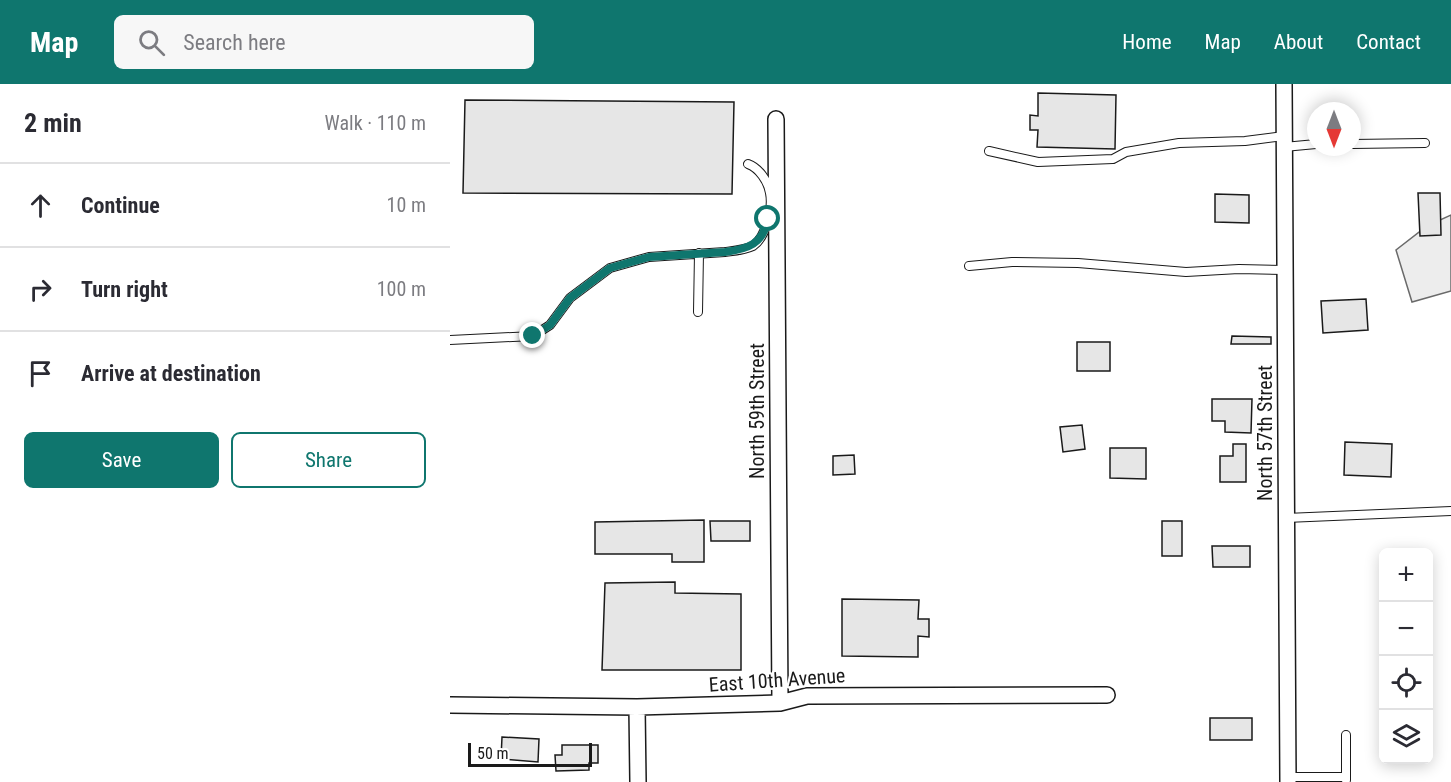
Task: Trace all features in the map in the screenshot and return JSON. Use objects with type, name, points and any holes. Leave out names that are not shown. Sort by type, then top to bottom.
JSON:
[{"type":"street","name":"North 57th Street","points":[[1284,84],[1288,779]]},
{"type":"street","name":"North 59th Street","points":[[776,119],[780,703]]},
{"type":"street","name":"East 10th Avenue","points":[[450,705],[637,707],[780,703],[807,696],[1107,695]]},
{"type":"street","points":[[637,707],[638,782]]},
{"type":"lane","points":[[989,151],[1038,162],[1113,159],[1125,152],[1179,143],[1284,141],[1307,143]]},
{"type":"lane","points":[[1361,144],[1425,143]]},
{"type":"lane","points":[[450,340],[533,336],[550,325],[570,298],[610,268],[649,257],[736,251],[753,246],[766,230],[770,192],[763,176],[748,164]]},
{"type":"lane","points":[[698,312],[699,253]]},
{"type":"lane","points":[[969,266],[1012,262],[1078,263],[1186,272],[1239,269],[1285,270]]},
{"type":"lane","points":[[1286,518],[1451,511]]},
{"type":"lane","points":[[1288,779],[1346,780],[1346,735]]},
{"type":"shaded area","points":[[1451,215],[1451,291],[1412,302],[1396,250],[1427,226]]},
{"type":"building","points":[[1038,93],[1116,95],[1115,149],[1037,147],[1038,130],[1030,130],[1030,115],[1038,116]]},
{"type":"building","points":[[465,100],[734,102],[732,194],[463,193]]},
{"type":"building","points":[[1418,193],[1440,193],[1441,235],[1420,236]]},
{"type":"building","points":[[1215,194],[1249,195],[1249,223],[1215,222]]},
{"type":"building","points":[[1366,299],[1368,330],[1323,333],[1321,301]]},
{"type":"building","points":[[1232,336],[1271,337],[1271,344],[1231,344]]},
{"type":"building","points":[[1077,342],[1110,342],[1110,371],[1077,371]]},
{"type":"building","points":[[1212,399],[1252,399],[1251,433],[1225,432],[1225,421],[1212,421]]},
{"type":"building","points":[[1082,425],[1085,449],[1063,452],[1060,427]]},
{"type":"building","points":[[1345,442],[1392,444],[1391,477],[1344,475]]},
{"type":"building","points":[[1233,444],[1246,444],[1246,482],[1220,482],[1220,456],[1233,456]]},
{"type":"building","points":[[1110,448],[1146,448],[1146,479],[1110,478]]},
{"type":"building","points":[[854,455],[855,474],[833,475],[833,456]]},
{"type":"building","points":[[704,520],[704,562],[672,562],[672,554],[595,554],[595,522]]},
{"type":"building","points":[[710,521],[750,521],[750,541],[711,541]]},
{"type":"building","points":[[1162,521],[1182,521],[1182,556],[1162,556]]},
{"type":"building","points":[[1212,546],[1250,546],[1250,567],[1213,567]]},
{"type":"building","points":[[675,582],[675,593],[741,594],[741,670],[602,670],[605,583]]},
{"type":"building","points":[[842,599],[919,600],[918,619],[929,619],[929,637],[918,636],[918,657],[842,656]]},
{"type":"building","points":[[1210,718],[1252,718],[1252,740],[1210,740]]},
{"type":"building","points":[[502,737],[539,739],[538,762],[501,759]]},
{"type":"building","points":[[562,745],[598,745],[598,763],[589,763],[589,770],[556,771],[555,755],[562,755]]},
{"type":"route","points":[[533,336],[550,325],[570,298],[610,268],[649,257],[736,251],[753,246],[766,230],[768,219]]}]
